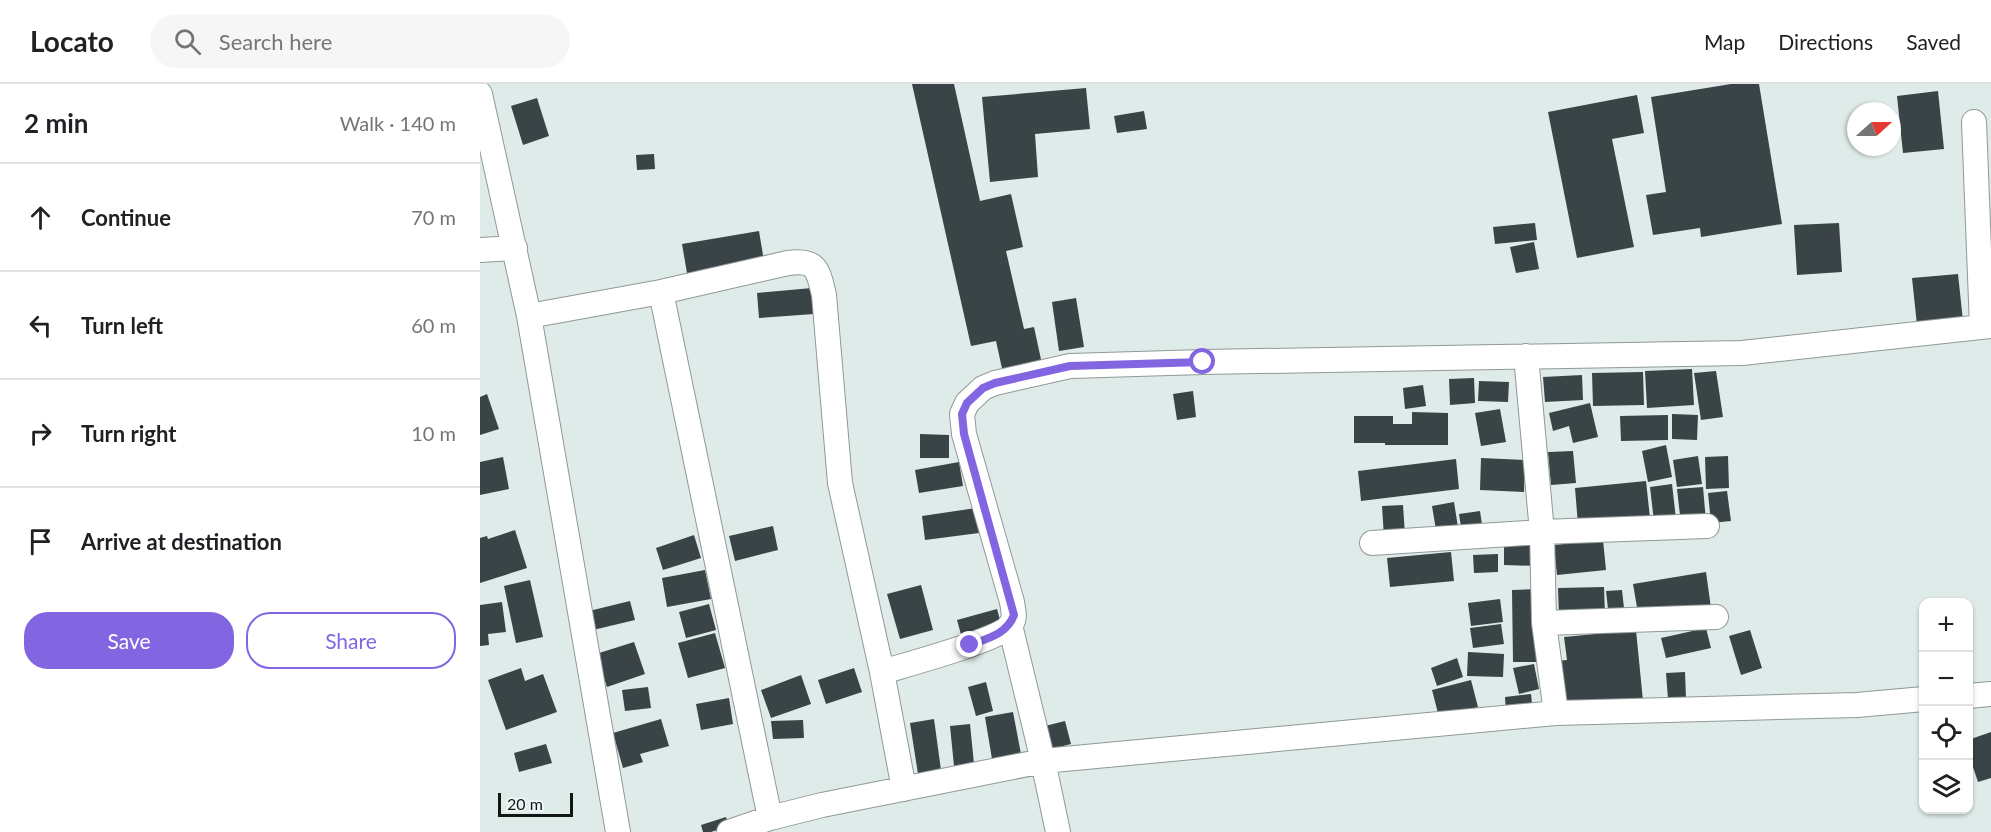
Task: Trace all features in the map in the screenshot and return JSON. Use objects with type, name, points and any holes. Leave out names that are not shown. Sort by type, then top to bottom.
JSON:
[{"type":"street","points":[[480,94],[529,316],[618,832]]},
{"type":"street","points":[[882,672],[970,645],[999,633],[1010,625],[1014,615],[964,434],[962,414],[967,403],[983,388],[995,383],[1070,366],[1742,353],[1986,327],[1974,122]]},
{"type":"street","points":[[480,250],[515,248]]},
{"type":"street","points":[[529,316],[661,292],[803,261],[812,265],[820,276],[824,295],[840,483],[882,672],[904,789]]},
{"type":"street","points":[[661,292],[770,818]]},
{"type":"street","points":[[1526,356],[1542,532],[1545,623],[1556,713]]},
{"type":"street","points":[[1372,543],[1542,532],[1707,526]]},
{"type":"street","points":[[1545,623],[1716,616]]},
{"type":"street","points":[[1010,625],[1058,832]]},
{"type":"street","points":[[1973,696],[1991,694]]},
{"type":"street","points":[[729,832],[770,818],[822,805],[1043,761],[1556,713],[1857,705],[1919,699]]},
{"type":"building","points":[[912,84],[954,84],[980,201],[1011,194],[1023,247],[1006,251],[1024,329],[1034,327],[1042,364],[1003,373],[996,341],[971,346]]},
{"type":"building","points":[[1731,84],[1759,84],[1782,224],[1701,237],[1700,228],[1653,235],[1646,195],[1666,192],[1651,97]]},
{"type":"building","points":[[1086,88],[1090,129],[1035,134],[1038,177],[990,182],[982,97]]},
{"type":"building","points":[[1938,91],[1944,149],[1903,153],[1901,102],[1898,102],[1897,96]]},
{"type":"building","points":[[1637,95],[1644,133],[1612,139],[1634,247],[1577,258],[1548,112]]},
{"type":"building","points":[[537,98],[549,136],[523,145],[511,106]]},
{"type":"building","points":[[1144,111],[1147,129],[1117,133],[1114,116]]},
{"type":"building","points":[[654,154],[655,169],[637,170],[636,155]]},
{"type":"building","points":[[1535,223],[1537,240],[1495,244],[1493,227]]},
{"type":"building","points":[[1839,223],[1842,272],[1797,275],[1794,225]]},
{"type":"building","points":[[759,231],[765,267],[688,279],[682,244]]},
{"type":"building","points":[[1534,242],[1539,269],[1516,273],[1510,247]]},
{"type":"building","points":[[1958,274],[1963,321],[1917,325],[1912,278]]},
{"type":"building","points":[[812,288],[814,314],[759,318],[757,293]]},
{"type":"building","points":[[1076,298],[1084,347],[1059,351],[1052,302]]},
{"type":"building","points":[[1692,369],[1694,405],[1647,408],[1645,371]]},
{"type":"building","points":[[1716,371],[1723,417],[1701,420],[1694,373]]},
{"type":"building","points":[[1643,372],[1644,405],[1593,406],[1592,373]]},
{"type":"building","points":[[1582,375],[1583,400],[1545,402],[1543,377]]},
{"type":"building","points":[[1474,378],[1475,403],[1450,405],[1449,379]]},
{"type":"building","points":[[1479,381],[1509,382],[1508,402],[1478,401]]},
{"type":"building","points":[[1423,385],[1426,406],[1405,409],[1403,388]]},
{"type":"building","points":[[1193,391],[1196,417],[1177,420],[1173,394]]},
{"type":"building","points":[[487,394],[499,429],[480,435],[480,397]]},
{"type":"building","points":[[1590,403],[1598,437],[1573,443],[1569,426],[1553,431],[1549,413]]},
{"type":"building","points":[[1500,409],[1506,442],[1481,446],[1475,413]]},
{"type":"building","points":[[1412,412],[1448,413],[1448,445],[1354,443],[1354,416],[1393,416],[1393,424],[1412,424]]},
{"type":"building","points":[[1672,414],[1698,415],[1697,440],[1672,439]]},
{"type":"building","points":[[1668,415],[1668,440],[1621,441],[1620,416]]},
{"type":"building","points":[[920,434],[949,435],[949,458],[920,458]]},
{"type":"building","points":[[1666,445],[1672,477],[1648,482],[1642,451]]},
{"type":"building","points":[[1573,451],[1576,483],[1551,485],[1548,452]]},
{"type":"building","points":[[1698,456],[1702,484],[1677,487],[1673,460]]},
{"type":"building","points":[[1728,456],[1729,488],[1706,489],[1705,457]]},
{"type":"building","points":[[503,457],[509,489],[480,495],[480,462]]},
{"type":"building","points":[[1481,458],[1525,460],[1524,492],[1480,490]]},
{"type":"building","points":[[1456,459],[1459,489],[1361,501],[1358,471]]},
{"type":"building","points":[[959,462],[963,486],[919,493],[915,470]]},
{"type":"building","points":[[1646,481],[1650,518],[1578,525],[1575,488]]},
{"type":"building","points":[[1672,484],[1676,519],[1654,522],[1650,487]]},
{"type":"building","points":[[1703,487],[1706,521],[1681,524],[1677,489]]},
{"type":"building","points":[[1727,491],[1731,521],[1711,523],[1708,493]]},
{"type":"building","points":[[1454,502],[1458,527],[1436,530],[1432,506]]},
{"type":"building","points":[[1403,505],[1405,535],[1384,537],[1382,506]]},
{"type":"building","points":[[976,508],[979,533],[925,540],[922,516]]},
{"type":"building","points":[[1480,511],[1483,531],[1462,534],[1459,514]]},
{"type":"building","points":[[773,526],[778,550],[735,561],[729,536]]},
{"type":"building","points":[[515,530],[527,568],[480,583],[480,538],[487,536],[488,539]]},
{"type":"building","points":[[694,535],[701,558],[663,570],[656,548]]},
{"type":"building","points":[[1603,540],[1606,570],[1557,575],[1554,545]]},
{"type":"building","points":[[1504,546],[1537,546],[1537,566],[1504,565]]},
{"type":"building","points":[[1451,552],[1454,581],[1390,587],[1387,558]]},
{"type":"building","points":[[1498,554],[1498,572],[1474,573],[1473,555]]},
{"type":"building","points":[[705,570],[711,599],[667,607],[662,578]]},
{"type":"building","points":[[1706,572],[1711,608],[1639,619],[1633,584]]},
{"type":"building","points":[[530,580],[543,637],[516,643],[504,586]]},
{"type":"building","points":[[921,585],[933,630],[900,639],[887,594]]},
{"type":"building","points":[[1604,587],[1605,615],[1559,616],[1558,588]]},
{"type":"building","points":[[1541,589],[1542,662],[1513,662],[1512,590]]},
{"type":"building","points":[[1622,590],[1624,608],[1608,609],[1606,591]]},
{"type":"building","points":[[1500,599],[1503,622],[1471,626],[1468,603]]},
{"type":"building","points":[[630,601],[635,620],[593,630],[589,611]]},
{"type":"building","points":[[502,602],[506,632],[488,634],[489,645],[480,646],[480,605]]},
{"type":"building","points":[[709,604],[716,630],[686,638],[679,612]]},
{"type":"building","points":[[997,609],[1002,627],[962,638],[957,620]]},
{"type":"building","points":[[1501,624],[1504,644],[1473,648],[1470,628]]},
{"type":"building","points":[[1706,628],[1711,648],[1666,658],[1661,638]]},
{"type":"building","points":[[1636,630],[1643,701],[1561,703],[1557,661],[1567,660],[1564,637]]},
{"type":"building","points":[[1750,630],[1762,668],[1741,675],[1729,636]]},
{"type":"building","points":[[715,633],[725,668],[688,678],[678,643]]},
{"type":"building","points":[[634,642],[645,674],[607,687],[596,654]]},
{"type":"building","points":[[1468,652],[1504,654],[1503,677],[1467,676]]},
{"type":"building","points":[[1457,658],[1463,677],[1437,686],[1431,668]]},
{"type":"building","points":[[1534,664],[1539,689],[1519,694],[1513,668]]},
{"type":"building","points":[[521,668],[525,681],[543,674],[557,712],[506,730],[488,680]]},
{"type":"building","points":[[854,668],[862,692],[826,704],[818,680]]},
{"type":"building","points":[[1685,672],[1686,698],[1668,699],[1666,673]]},
{"type":"building","points":[[801,675],[811,704],[771,718],[761,690]]},
{"type":"building","points":[[1471,680],[1478,707],[1439,717],[1432,690]]},
{"type":"building","points":[[986,682],[993,711],[976,716],[968,687]]},
{"type":"building","points":[[648,687],[651,708],[625,711],[622,690]]},
{"type":"building","points":[[1531,694],[1533,713],[1506,716],[1505,697]]},
{"type":"building","points":[[729,698],[733,724],[701,730],[696,704]]},
{"type":"building","points":[[1013,712],[1021,754],[992,759],[985,717]]},
{"type":"building","points":[[661,719],[669,746],[640,754],[643,762],[623,768],[613,733]]},
{"type":"building","points":[[934,719],[941,770],[918,774],[910,723]]},
{"type":"building","points":[[803,720],[804,738],[773,739],[771,721]]},
{"type":"building","points":[[1065,721],[1071,744],[1047,750],[1041,727]]},
{"type":"building","points":[[970,724],[974,764],[954,766],[950,726]]},
{"type":"building","points":[[1991,732],[1991,778],[1978,782],[1973,767],[1973,738]]},
{"type":"building","points":[[546,744],[552,763],[519,772],[514,753]]},
{"type":"building","points":[[726,817],[729,826],[703,832],[701,825]]},
{"type":"route","points":[[970,645],[999,633],[1010,625],[1014,615],[964,434],[962,414],[967,403],[983,388],[995,383],[1070,366],[1203,362]]}]
